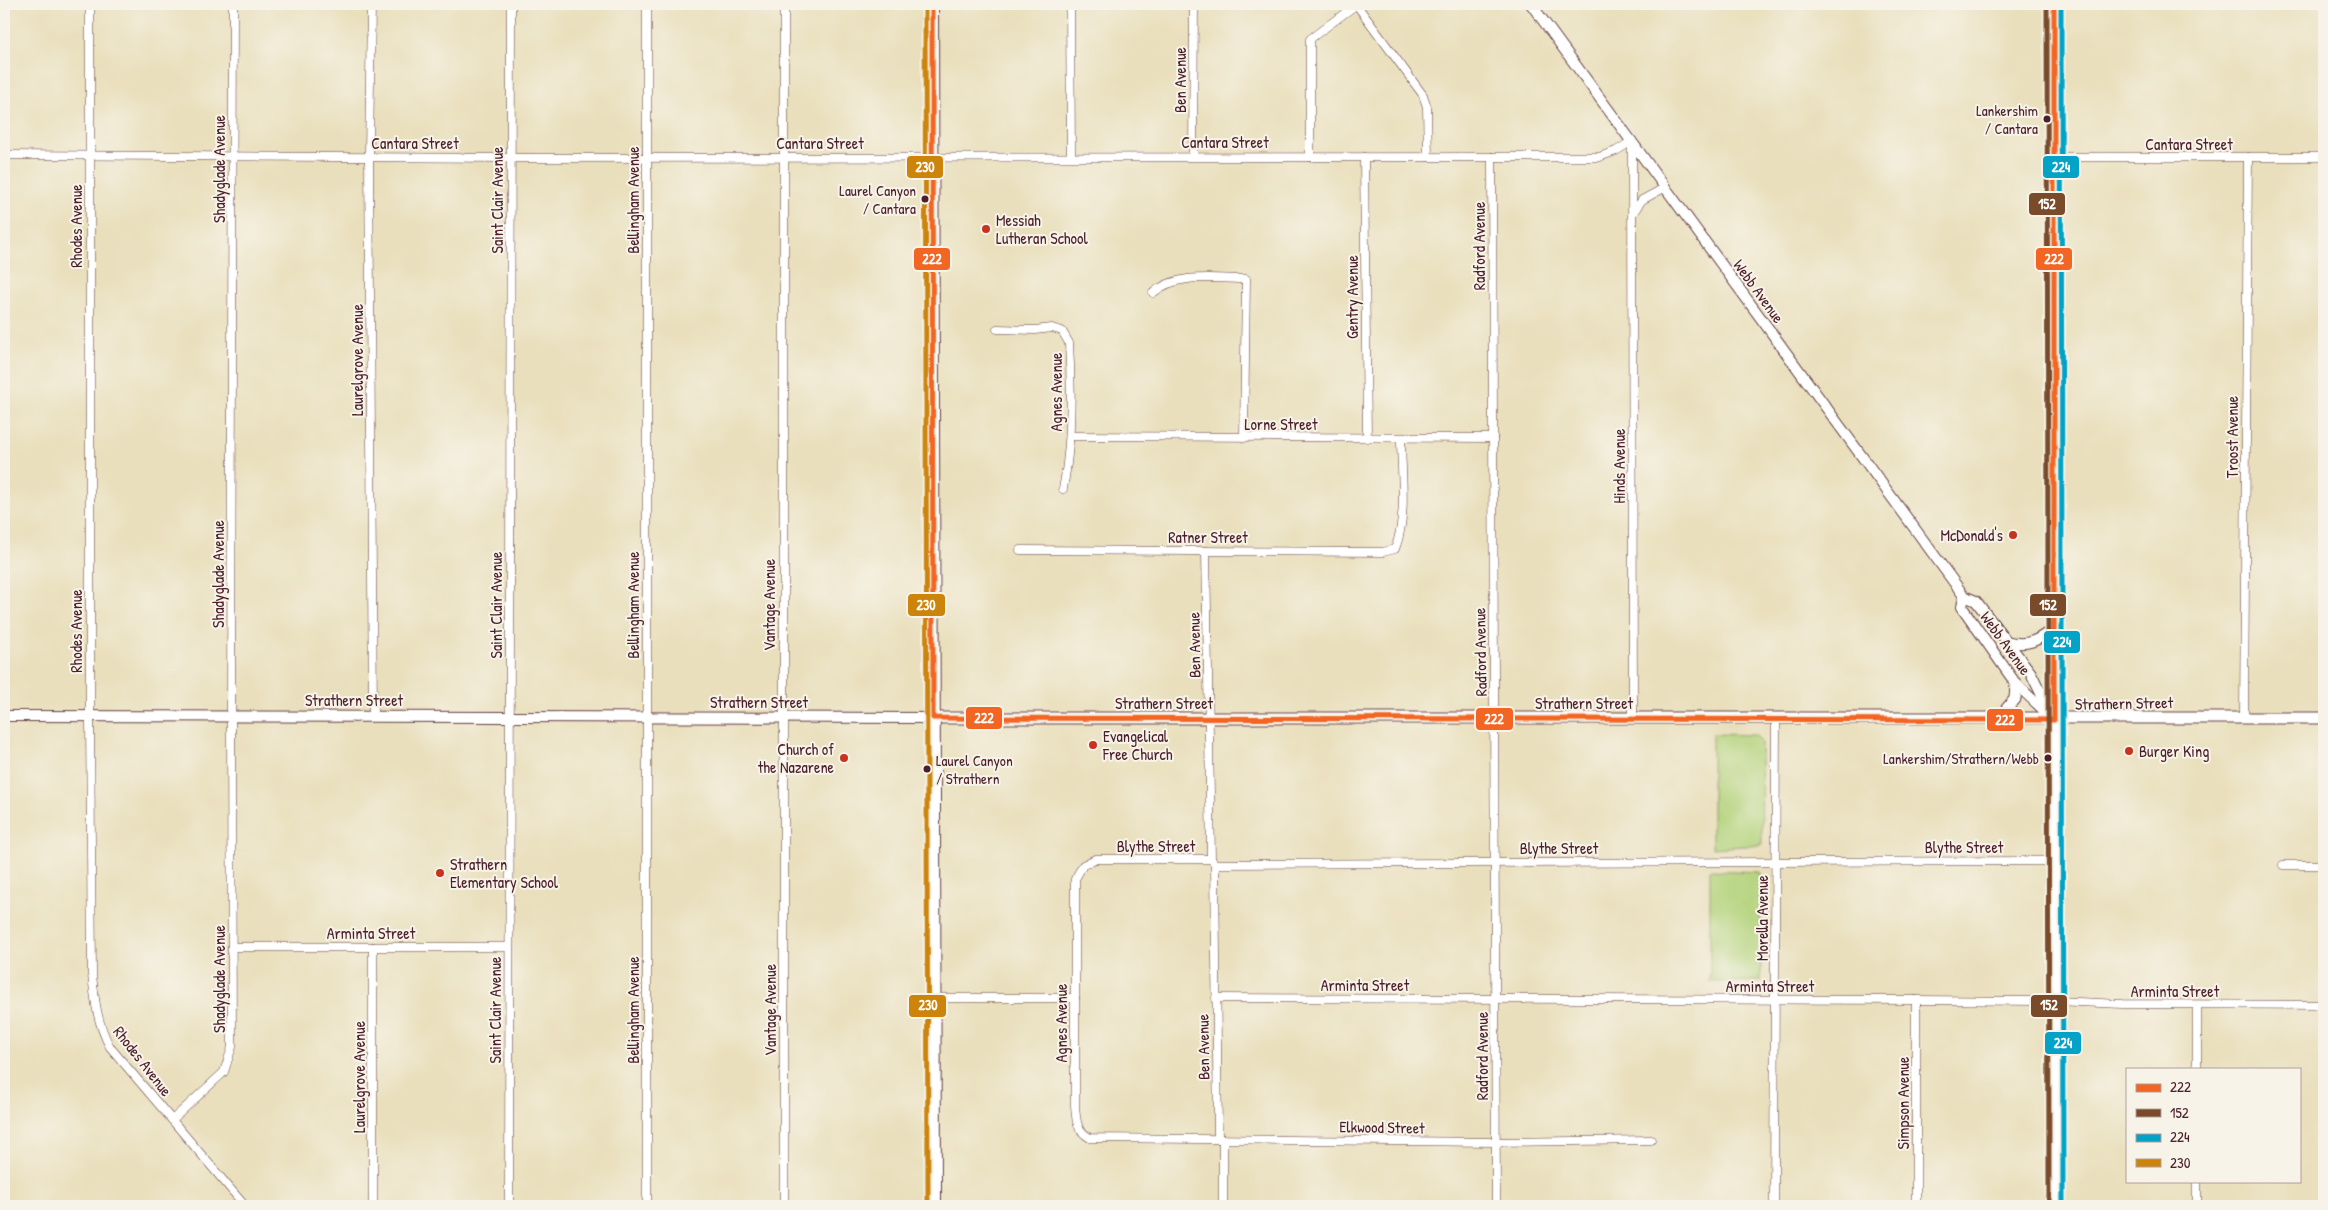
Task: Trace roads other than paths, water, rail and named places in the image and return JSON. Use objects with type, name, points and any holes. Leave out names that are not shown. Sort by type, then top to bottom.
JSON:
[{"type":"main road","points":[[932,4],[935,1206]]},
{"type":"main road","points":[[2054,4],[2056,1206]]},
{"type":"main road","points":[[1998,719],[2015,699],[2016,684]]},
{"type":"main road","name":"Strathern Street","points":[[933,718],[2054,720],[2324,718]]},
{"type":"street","name":"Rhodes Avenue","points":[[90,4],[90,717],[92,975],[97,1014],[100,1028],[110,1047],[245,1206]]},
{"type":"street","name":"Shadyglade Avenue","points":[[172,1120],[224,1072],[232,1047],[233,4]]},
{"type":"street","name":"Laurelgrove Avenue","points":[[371,4],[369,157],[374,716]]},
{"type":"street","name":"Saint Clair Avenue","points":[[509,1206],[511,4]]},
{"type":"street","name":"Bellingham Avenue","points":[[647,4],[647,1206]]},
{"type":"street","name":"Vantage Avenue","points":[[784,4],[784,1206]]},
{"type":"street","points":[[1070,4],[1071,157]]},
{"type":"street","name":"Ben Avenue","points":[[1193,156],[1194,4]]},
{"type":"street","points":[[1310,157],[1310,39],[1357,4],[1423,95],[1427,107],[1428,157]]},
{"type":"street","name":"Webb Avenue","points":[[1531,4],[1964,596],[1976,601],[2031,673],[2054,720]]},
{"type":"street","name":"Cantara Street","points":[[4,155],[510,158],[931,156],[1599,157],[1616,151],[1632,142]]},
{"type":"street","name":"Hinds Avenue","points":[[1632,142],[1633,719]]},
{"type":"street","name":"Gentry Avenue","points":[[1364,157],[1367,438]]},
{"type":"street","name":"Radford Avenue","points":[[1492,157],[1496,1206]]},
{"type":"street","name":"Cantara Street","points":[[2054,157],[2324,157]]},
{"type":"street","name":"Troost Avenue","points":[[2244,718],[2248,157]]},
{"type":"street","points":[[1633,213],[1642,200],[1664,188]]},
{"type":"street","points":[[1153,293],[1161,285],[1175,280],[1246,279],[1244,438]]},
{"type":"street","name":"Agnes Avenue","points":[[997,329],[1035,330],[1052,328],[1062,331],[1069,343],[1070,436],[1069,460],[1063,489]]},
{"type":"street","name":"Lorne Street","points":[[1070,436],[1492,438]]},
{"type":"street","name":"Ratner Street","points":[[1020,550],[1383,552],[1395,549],[1402,521],[1401,438]]},
{"type":"street","name":"Ben Avenue","points":[[1206,551],[1222,1206]]},
{"type":"street","name":"Webb Avenue","points":[[1964,596],[1962,607],[2016,684],[2054,720]]},
{"type":"street","points":[[2006,641],[2017,644],[2032,644],[2040,640],[2055,627]]},
{"type":"street","name":"Strathern Street","points":[[4,716],[231,718],[374,716],[510,718],[933,718]]},
{"type":"street","name":"Morella Avenue","points":[[1774,1206],[1776,719]]},
{"type":"street","name":"Blythe Street","points":[[1075,879],[1084,865],[1094,859],[1213,862],[2055,861]]},
{"type":"street","points":[[2283,865],[2324,865]]},
{"type":"street","name":"Agnes Avenue","points":[[1075,879],[1076,1122],[1082,1134],[1090,1138],[1112,1139]]},
{"type":"street","name":"Arminta Street","points":[[232,947],[509,947]]},
{"type":"street","name":"Laurelgrove Avenue","points":[[373,1206],[374,947]]},
{"type":"street","points":[[934,998],[1074,998]]},
{"type":"street","name":"Arminta Street","points":[[1216,998],[1916,1000],[2197,1005],[2324,1005]]},
{"type":"street","name":"Simpson Avenue","points":[[1916,1000],[1916,1206]]},
{"type":"street","points":[[2197,1005],[2197,1068]]},
{"type":"street","name":"Elkwood Street","points":[[1112,1139],[1496,1142],[1651,1140]]},
{"type":"street","points":[[2197,1182],[2198,1206]]},
{"type":"place","name":"Lankershim / Cantara","points":[[2047,119]]},
{"type":"place","name":"Laurel Canyon / Cantara","points":[[925,199]]},
{"type":"place","name":"Messiah Lutheran School","points":[[986,229]]},
{"type":"place","name":"McDonald's","points":[[2013,535]]},
{"type":"place","name":"Evangelical Free Church","points":[[1093,745]]},
{"type":"place","name":"Burger King","points":[[2129,751]]},
{"type":"place","name":"Church of the Nazarene","points":[[844,758]]},
{"type":"place","name":"Lankershim/Strathern/Webb","points":[[2048,758]]},
{"type":"place","name":"Laurel Canyon / Strathern","points":[[927,769]]},
{"type":"place","name":"Strathern Elementary School","points":[[440,873]]}]
